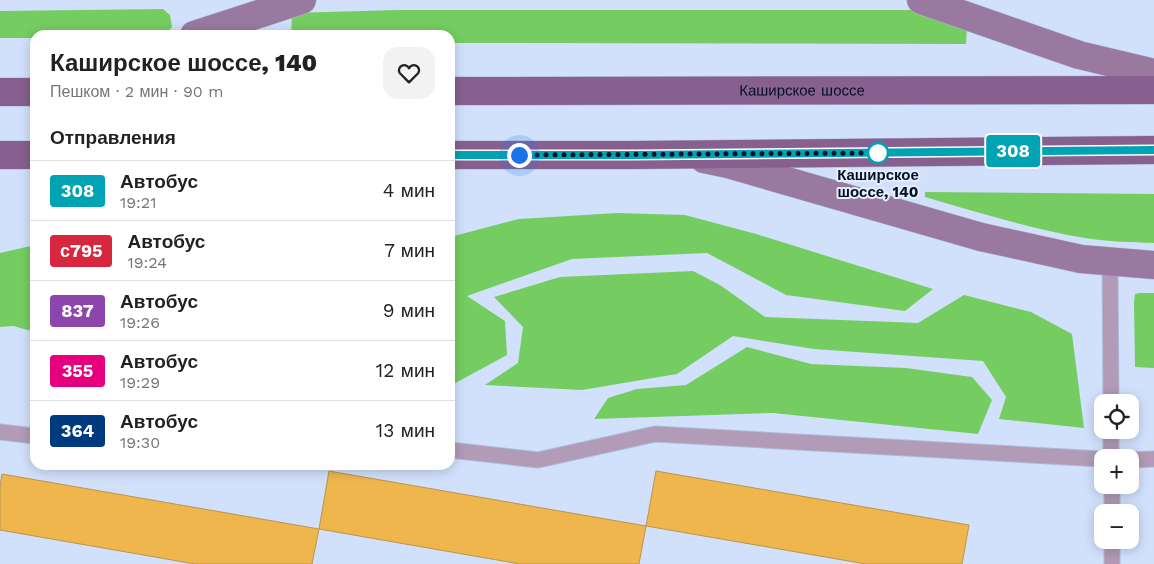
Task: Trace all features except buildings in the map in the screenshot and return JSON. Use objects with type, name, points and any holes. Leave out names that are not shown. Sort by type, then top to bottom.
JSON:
[{"type":"main road","points":[[209,30],[302,0]]},
{"type":"main road","points":[[921,0],[1079,55],[1154,73]]},
{"type":"main road","points":[[0,88],[30,79]]},
{"type":"main road","name":"Каширское шоссе","points":[[455,92],[1154,90]]},
{"type":"main road","points":[[0,92],[30,92]]},
{"type":"main road","points":[[455,155],[680,155],[1154,150]]},
{"type":"main road","points":[[0,155],[30,155]]},
{"type":"main road","points":[[680,155],[728,164],[981,237],[1081,258],[1154,266]]},
{"type":"lane","points":[[1110,262],[1111,394]]},
{"type":"lane","points":[[0,432],[30,435]]},
{"type":"lane","points":[[455,451],[538,460],[655,434],[1094,459]]},
{"type":"lane","points":[[1139,460],[1154,459]]},
{"type":"lane","points":[[1112,549],[1112,564]]},
{"type":"green space","points":[[163,9],[170,15],[172,27],[169,30],[30,30],[30,38],[0,38],[0,11]]},
{"type":"green space","points":[[397,10],[921,10],[967,24],[966,44],[455,43],[455,30],[291,30],[292,13]]},
{"type":"green space","points":[[925,192],[1154,194],[1154,243],[1094,239],[1045,230],[925,197]]},
{"type":"green space","points":[[617,213],[685,215],[756,234],[933,289],[905,311],[786,295],[707,253],[572,259],[467,296],[505,321],[507,355],[455,383],[455,236],[519,219]]},
{"type":"green space","points":[[30,246],[30,331],[13,326],[0,327],[0,253]]},
{"type":"green space","points":[[693,271],[720,285],[765,317],[918,323],[964,295],[1031,312],[1072,334],[1084,428],[999,419],[1006,397],[983,361],[814,349],[733,336],[677,374],[582,390],[485,385],[518,363],[523,327],[494,297],[560,277]]},
{"type":"green space","points":[[1154,293],[1154,368],[1135,367],[1134,302],[1135,294]]},
{"type":"green space","points":[[747,347],[811,364],[906,368],[972,377],[992,400],[978,434],[773,413],[594,419],[608,398],[637,389],[686,385]]},
{"type":"bus line","name":"308","points":[[455,155],[1154,150]]},
{"type":"place","name":"Каширское шоссе, 140","points":[[878,153]]},
{"type":"route","points":[[519,155],[878,153]]}]
